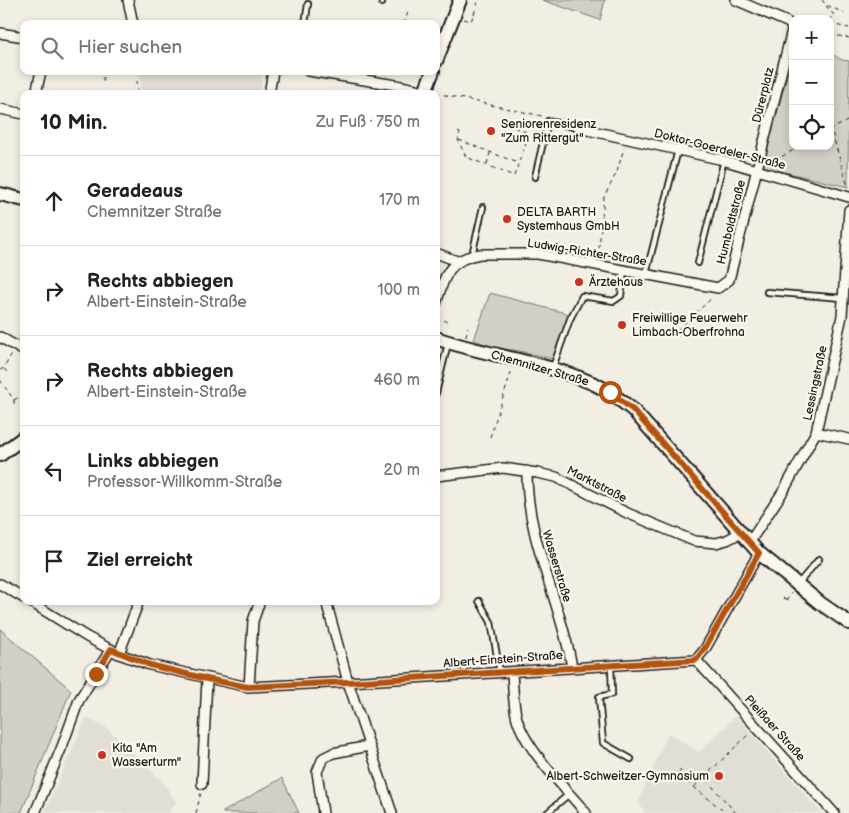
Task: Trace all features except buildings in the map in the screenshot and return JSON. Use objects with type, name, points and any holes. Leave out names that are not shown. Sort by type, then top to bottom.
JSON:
[{"type":"street","points":[[128,0],[132,20]]},
{"type":"street","points":[[440,52],[460,0]]},
{"type":"street","name":"Dürerplatz","points":[[736,0],[791,25],[791,36],[760,169]]},
{"type":"street","points":[[0,33],[20,36]]},
{"type":"street","points":[[37,90],[40,75]]},
{"type":"street","points":[[271,90],[272,75]]},
{"type":"street","points":[[350,75],[416,90]]},
{"type":"street","points":[[426,90],[431,75]]},
{"type":"street","points":[[0,109],[20,113]]},
{"type":"street","name":"Doktor-Goerdeler-Straße","points":[[583,129],[724,160],[849,192]]},
{"type":"street","name":"Humboldtstraße","points":[[729,280],[760,169]]},
{"type":"street","points":[[0,194],[20,199]]},
{"type":"street","name":"Lessingstraße","points":[[749,543],[784,490],[816,432],[846,316],[844,298],[849,210]]},
{"type":"street","name":"Ludwig-Richter-Straße","points":[[457,261],[472,255],[497,253],[538,254],[718,288],[729,280]]},
{"type":"street","points":[[440,255],[457,261],[443,279],[440,290]]},
{"type":"street","points":[[0,337],[20,348]]},
{"type":"street","name":"Chemnitzer Straße","points":[[440,339],[552,369],[592,382],[610,392],[633,410],[759,553],[820,604],[849,623]]},
{"type":"street","points":[[816,432],[849,439]]},
{"type":"street","points":[[0,455],[20,440]]},
{"type":"street","name":"Marktstraße","points":[[440,476],[495,469],[527,471],[556,477],[627,513],[694,540],[716,543],[740,533]]},
{"type":"street","name":"Wasserstraße","points":[[527,471],[527,491],[533,531],[568,644],[572,667]]},
{"type":"street","points":[[696,660],[705,648],[759,553]]},
{"type":"street","points":[[0,584],[20,596]]},
{"type":"street","name":"Albert-Einstein-Straße","points":[[36,605],[115,651],[150,665],[249,687],[696,660]]},
{"type":"street","points":[[34,813],[79,700],[115,651],[137,605]]},
{"type":"street","points":[[249,687],[253,622],[259,605]]},
{"type":"street","points":[[327,605],[348,682],[392,813]]},
{"type":"street","name":"Pleißaer Straße","points":[[696,660],[834,813]]},
{"type":"street","points":[[512,672],[516,715],[522,730],[543,764],[586,813]]},
{"type":"street","points":[[202,784],[207,679]]},
{"type":"street","points":[[323,813],[317,772],[323,758],[333,753],[369,746]]},
{"type":"lane","points":[[306,20],[308,4]]},
{"type":"lane","points":[[535,177],[548,121],[583,129]]},
{"type":"lane","points":[[646,274],[678,150]]},
{"type":"lane","points":[[698,263],[724,160]]},
{"type":"lane","points":[[472,255],[483,207]]},
{"type":"lane","points":[[552,369],[570,320],[582,296],[614,301],[621,296],[624,270]]},
{"type":"lane","points":[[767,292],[844,298]]},
{"type":"lane","points":[[440,377],[449,342]]},
{"type":"lane","points":[[797,585],[819,559]]},
{"type":"lane","points":[[479,601],[491,622],[500,672]]},
{"type":"lane","points":[[611,665],[612,694],[600,697],[603,743],[631,759]]},
{"type":"lane","points":[[547,813],[569,794]]},
{"type":"path","points":[[822,0],[834,15]]},
{"type":"path","points":[[454,15],[471,21],[478,2]]},
{"type":"path","points":[[826,5],[849,15]]},
{"type":"path","points":[[405,20],[408,12]]},
{"type":"path","points":[[834,24],[849,28]]},
{"type":"path","points":[[834,36],[849,38]]},
{"type":"path","points":[[137,81],[138,90]]},
{"type":"path","points":[[440,95],[541,115],[548,121]]},
{"type":"path","points":[[834,128],[849,120]]},
{"type":"path","points":[[458,132],[460,133],[458,140],[466,157],[514,176],[528,137],[524,135],[526,132],[508,125]]},
{"type":"path","points":[[599,248],[604,197],[617,172],[627,139]]},
{"type":"path","points":[[458,140],[518,164]]},
{"type":"path","points":[[834,140],[849,192]]},
{"type":"path","points":[[760,169],[794,150]]},
{"type":"path","points":[[486,165],[491,153]]},
{"type":"path","points":[[672,335],[711,299]]},
{"type":"path","points":[[440,320],[447,321]]},
{"type":"path","points":[[0,370],[4,368],[11,356]]},
{"type":"path","points":[[490,437],[515,360]]},
{"type":"path","points":[[4,368],[7,372]]},
{"type":"path","points":[[0,380],[14,400],[14,405]]},
{"type":"path","points":[[14,400],[20,396]]},
{"type":"path","points":[[783,598],[789,603]]},
{"type":"path","points":[[694,787],[757,726]]},
{"type":"path","points":[[682,770],[677,775],[726,813]]},
{"type":"path","points":[[704,777],[736,813]]},
{"type":"path","points":[[196,813],[202,784]]},
{"type":"path","points":[[730,813],[733,810]]},
{"type":"shaded area","points":[[542,0],[605,0],[600,20]]},
{"type":"shaded area","points":[[834,55],[842,60],[849,61],[848,187],[763,167],[789,67],[789,150],[834,150]]},
{"type":"shaded area","points":[[140,75],[262,75],[261,90],[141,90]]},
{"type":"shaded area","points":[[490,293],[569,314],[553,359],[515,350],[502,350],[474,340]]},
{"type":"shaded area","points":[[0,629],[71,690],[21,813],[0,813]]},
{"type":"shaded area","name":"Albert-Schweitzer-Gymnasium","points":[[736,716],[821,813],[646,813],[638,803],[668,733],[699,752]]},
{"type":"shaded area","name":"Kita \"Am Wasserturm\"","points":[[86,718],[106,727],[163,782],[176,802],[168,813],[44,813]]},
{"type":"shaded area","points":[[282,778],[299,813],[223,813],[223,812]]},
{"type":"place","name":"Seniorenresidenz \"Zum Rittergut\"","points":[[491,131]]},
{"type":"place","name":"DELTA BARTH Systemhaus GmbH","points":[[507,219]]},
{"type":"place","name":"Ärztehaus","points":[[579,282]]},
{"type":"place","name":"Freiwillige Feuerwehr Limbach-Oberfrohna","points":[[622,325]]},
{"type":"place","name":"Kita \"Am Wasserturm\"","points":[[102,755]]},
{"type":"place","name":"Albert-Schweitzer-Gymnasium","points":[[719,776]]},
{"type":"route","points":[[96,674],[111,649],[119,654],[150,665],[248,687],[696,660],[705,648],[759,553],[633,410],[610,392]]}]
